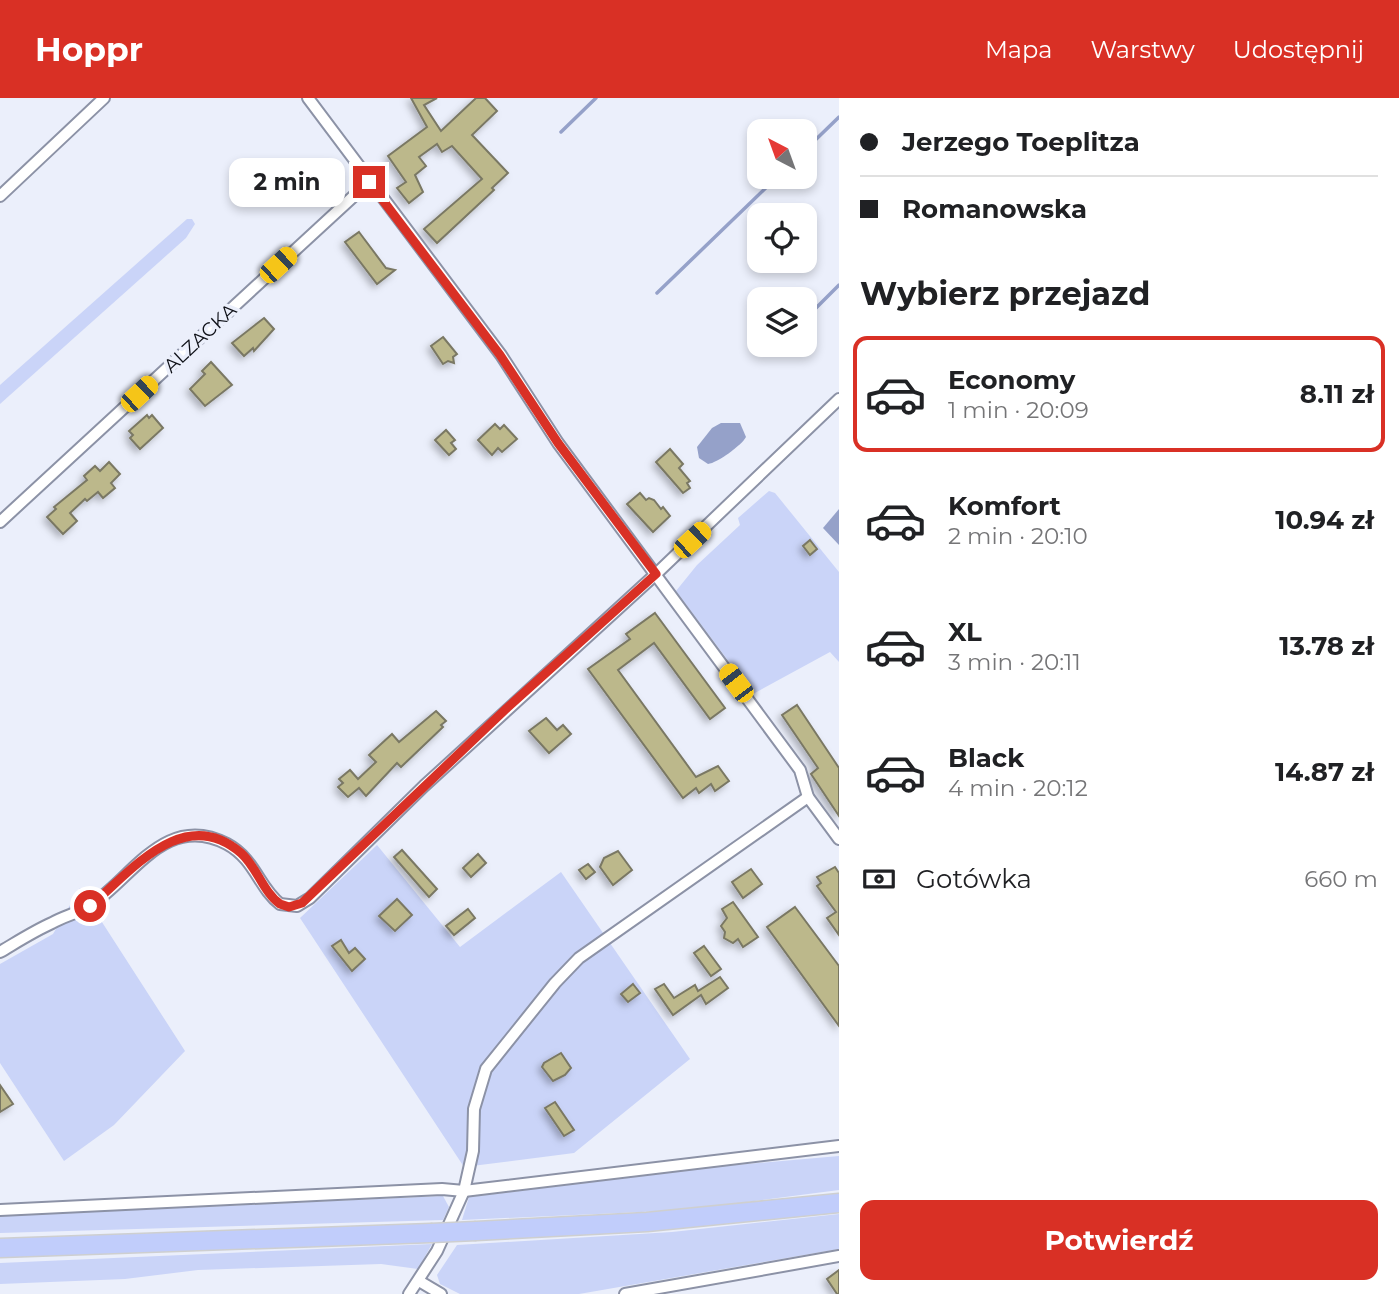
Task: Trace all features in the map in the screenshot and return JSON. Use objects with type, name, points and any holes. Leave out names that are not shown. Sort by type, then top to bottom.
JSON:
[{"type":"main road","points":[[0,1248],[431,1233],[648,1222],[839,1203]]},
{"type":"street","points":[[0,196],[104,98]]},
{"type":"street","points":[[308,98],[500,355],[558,443],[800,770],[807,797],[839,839]]},
{"type":"street","name":"ALZACKA","points":[[0,522],[369,182]]},
{"type":"street","points":[[0,951],[51,923],[90,906],[148,854],[179,839],[207,838],[229,845],[251,863],[275,900],[289,907],[302,903],[471,742],[656,574],[839,399]]},
{"type":"street","points":[[409,1294],[438,1251],[464,1191],[473,1151],[474,1109],[486,1069],[555,983],[579,958],[807,797]]},
{"type":"street","points":[[0,1210],[442,1189],[464,1191],[839,1146]]},
{"type":"street","points":[[625,1294],[839,1256]]},
{"type":"street","points":[[419,1281],[441,1294]]},
{"type":"shaded area","points":[[187,219],[192,219],[195,224],[186,238],[0,404],[0,385]]},
{"type":"shaded area","points":[[721,423],[740,423],[746,437],[729,453],[708,464],[699,458],[697,447],[712,428]]},
{"type":"shaded area","points":[[769,491],[775,493],[839,572],[839,662],[830,652],[753,694],[676,591],[697,565],[740,525],[738,518]]},
{"type":"shaded area","points":[[839,509],[839,545],[823,528]]},
{"type":"shaded area","points":[[377,845],[460,947],[561,872],[690,1059],[574,1153],[464,1167],[300,918]]},
{"type":"shaded area","points":[[80,888],[185,1051],[114,1125],[64,1161],[0,1063],[0,964],[53,934]]},
{"type":"shaded area","points":[[839,1156],[839,1190],[686,1210],[462,1220],[469,1197],[724,1166]]},
{"type":"shaded area","points":[[443,1196],[449,1207],[443,1220],[0,1233],[0,1216]]},
{"type":"shaded area","points":[[839,1214],[839,1249],[579,1294],[460,1294],[440,1284],[437,1275],[457,1245],[672,1232]]},
{"type":"shaded area","points":[[432,1244],[418,1269],[381,1264],[198,1270],[125,1279],[0,1284],[0,1263]]},
{"type":"building","points":[[411,98],[437,98],[424,105],[441,131],[476,98],[485,98],[497,111],[472,135],[508,173],[492,188],[494,190],[437,243],[424,229],[482,179],[452,146],[442,152],[437,144],[419,157],[426,166],[415,175],[423,192],[409,203],[397,188],[406,182],[388,156],[427,127]]},
{"type":"building","points":[[359,232],[386,268],[395,270],[377,284],[345,242]]},
{"type":"building","points":[[264,318],[274,329],[254,351],[253,348],[244,356],[232,343]]},
{"type":"building","points":[[443,337],[457,354],[453,357],[454,363],[448,361],[443,364],[431,346]]},
{"type":"building","points":[[211,362],[232,385],[205,406],[190,389],[205,374],[202,371]]},
{"type":"building","points":[[147,415],[149,418],[152,415],[163,428],[140,449],[130,438],[133,435],[129,431]]},
{"type":"building","points":[[495,424],[500,429],[504,425],[517,439],[502,452],[498,448],[492,455],[478,440]]},
{"type":"building","points":[[446,430],[455,440],[451,443],[456,449],[449,455],[435,440]]},
{"type":"building","points":[[670,449],[683,464],[679,468],[690,481],[687,483],[690,488],[683,493],[656,462]]},
{"type":"building","points":[[109,462],[120,474],[111,483],[115,488],[103,498],[98,492],[87,501],[85,499],[70,513],[77,521],[63,534],[47,517],[56,509],[54,507],[87,480],[84,476],[95,466],[100,471]]},
{"type":"building","points":[[640,493],[646,500],[654,500],[670,516],[653,532],[627,504]]},
{"type":"building","points":[[810,540],[817,549],[810,555],[803,546]]},
{"type":"building","points":[[655,613],[725,708],[710,719],[654,643],[618,670],[696,777],[718,766],[729,781],[715,791],[711,784],[699,793],[696,788],[683,798],[588,669],[630,639],[626,634]]},
{"type":"building","points":[[797,705],[839,768],[839,816],[811,774],[818,768],[782,715]]},
{"type":"building","points":[[436,711],[446,721],[441,725],[443,727],[401,767],[397,763],[366,796],[359,788],[348,797],[338,787],[343,783],[339,779],[350,770],[358,779],[376,762],[369,755],[392,734],[399,742]]},
{"type":"building","points":[[546,718],[557,730],[563,725],[571,734],[549,753],[529,731]]},
{"type":"building","points":[[402,850],[437,889],[429,897],[394,857]]},
{"type":"building","points":[[618,851],[632,870],[613,885],[600,867],[604,858]]},
{"type":"building","points":[[478,854],[486,863],[471,877],[463,868]]},
{"type":"building","points":[[588,864],[595,872],[586,879],[579,870]]},
{"type":"building","points":[[835,867],[839,873],[839,935],[827,918],[836,912],[817,886],[821,883],[817,877]]},
{"type":"building","points":[[751,869],[762,884],[743,898],[732,882]]},
{"type":"building","points":[[397,899],[412,915],[395,931],[379,916]]},
{"type":"building","points":[[733,902],[758,937],[743,947],[738,939],[733,943],[724,938],[725,932],[721,926],[727,918],[722,909]]},
{"type":"building","points":[[795,907],[839,966],[839,1026],[767,927]]},
{"type":"building","points":[[468,909],[475,918],[454,935],[446,926]]},
{"type":"building","points":[[341,940],[349,953],[355,948],[365,959],[352,971],[332,946]]},
{"type":"building","points":[[704,946],[721,969],[711,976],[694,953]]},
{"type":"building","points":[[720,977],[728,988],[706,1004],[701,995],[673,1015],[655,989],[664,984],[674,998],[695,985],[698,991]]},
{"type":"building","points":[[633,984],[640,993],[628,1002],[621,994]]},
{"type":"building","points":[[561,1053],[571,1068],[565,1075],[553,1081],[542,1067]]},
{"type":"building","points":[[0,1085],[13,1104],[0,1112]]},
{"type":"building","points":[[555,1102],[574,1130],[564,1136],[545,1108]]},
{"type":"building","points":[[839,1270],[839,1294],[837,1294],[827,1279]]},
{"type":"waterway","points":[[561,132],[596,98]]},
{"type":"waterway","points":[[817,138],[839,117]]},
{"type":"waterway","points":[[657,293],[765,189]]},
{"type":"waterway","points":[[817,307],[839,285]]},
{"type":"route","points":[[90,906],[148,854],[171,841],[190,837],[215,839],[239,851],[251,863],[275,900],[289,907],[297,906],[316,893],[507,708],[656,574],[558,443],[500,355],[369,182]]}]
